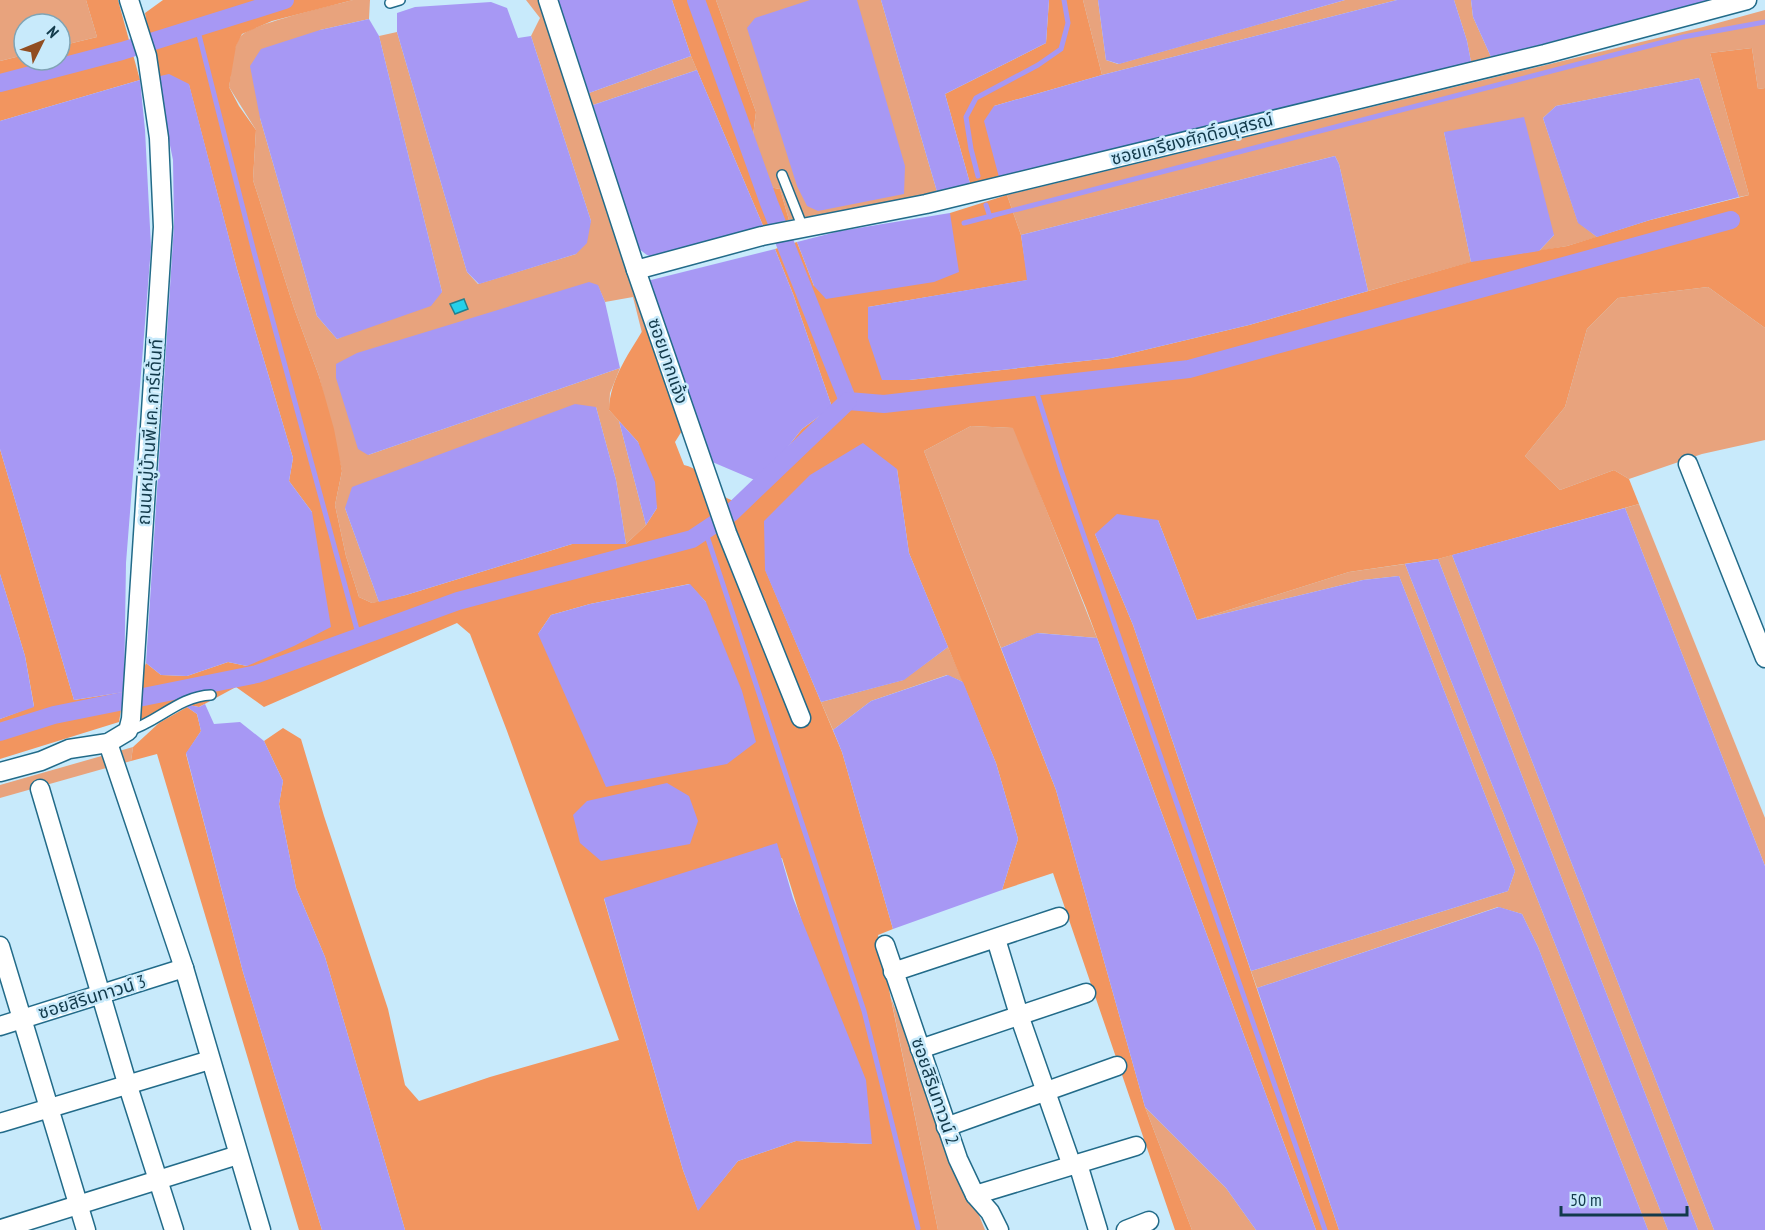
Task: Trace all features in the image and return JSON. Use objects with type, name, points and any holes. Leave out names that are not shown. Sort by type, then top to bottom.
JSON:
[{"type":"street","name":"ถนนหมู่บ้านพี.เค. การ์เด้นท์","points":[[129,0],[147,56],[159,138],[163,227],[130,725]]},
{"type":"street","name":"ซอยมากแจ้ง","points":[[548,0],[636,270],[727,533],[801,718]]},
{"type":"street","name":"ซอยเกรียงศักดิ์อนุสรณ์","points":[[636,270],[762,236],[959,196],[1545,54],[1746,0]]},
{"type":"street","points":[[1688,464],[1765,658]]},
{"type":"street","points":[[0,771],[41,761],[69,749],[108,743],[130,725]]},
{"type":"street","points":[[108,743],[184,968],[261,1230]]},
{"type":"street","points":[[40,789],[127,1083],[174,1230]]},
{"type":"street","points":[[893,972],[1059,916]]},
{"type":"street","points":[[996,939],[1019,1015],[1098,1230]]},
{"type":"street","name":"ซอยสิรินทาวน์ 2","points":[[885,945],[958,1159],[975,1195],[990,1212],[999,1230]]},
{"type":"street","points":[[0,946],[86,1230]]},
{"type":"street","name":"ซอยสิรินทาวน์ 3","points":[[0,1026],[184,968]]},
{"type":"street","points":[[920,1049],[1086,993]]},
{"type":"street","points":[[0,1123],[127,1083],[210,1060]]},
{"type":"street","points":[[946,1127],[1118,1066]]},
{"type":"street","points":[[975,1195],[1136,1146]]},
{"type":"street","points":[[1,1228],[238,1155]]},
{"type":"street","points":[[1125,1230],[1149,1221]]},
{"type":"lane","points":[[390,3],[400,0]]},
{"type":"lane","points":[[782,175],[798,229]]},
{"type":"lane","points":[[130,725],[145,725],[192,698],[211,695]]},
{"type":"shaded area","points":[[0,0],[86,0],[97,37],[72,43],[72,12],[12,12],[12,58],[0,61]]},
{"type":"shaded area","points":[[86,0],[118,0],[140,80],[0,121],[0,61],[12,58],[12,72],[72,72],[72,43],[97,37]]},
{"type":"shaded area","points":[[163,0],[353,0],[272,21],[242,34],[236,46],[229,87],[256,130],[253,180],[294,308],[319,376],[334,429],[342,471],[335,505],[346,556],[359,597],[372,603],[406,595],[572,544],[626,544],[646,525],[657,508],[638,442],[609,410],[617,376],[646,325],[685,426],[675,442],[684,465],[693,468],[722,495],[735,501],[771,468],[802,429],[832,407],[775,249],[797,242],[814,286],[950,226],[950,213],[1007,195],[1021,235],[1028,280],[868,307],[909,380],[1111,358],[1249,325],[1477,260],[1567,246],[1650,220],[1749,195],[1710,53],[1752,48],[1758,89],[1765,88],[1765,328],[1708,287],[1618,298],[1587,329],[1565,407],[1525,456],[1560,490],[1614,470],[1629,479],[1639,504],[1438,559],[1349,572],[1197,620],[1158,520],[1095,534],[1133,625],[1339,1230],[1316,1230],[1086,608],[1013,428],[971,426],[924,451],[1056,790],[1145,1107],[1192,1230],[1175,1230],[1053,873],[1002,890],[1018,839],[996,763],[909,553],[897,469],[765,569],[842,752],[893,929],[878,935],[938,1230],[405,1230],[325,957],[296,888],[279,804],[283,781],[264,741],[283,728],[301,739],[388,1009],[405,1085],[419,1101],[490,1077],[619,1040],[470,634],[457,623],[264,707],[236,687],[199,707],[177,703],[139,722],[141,677],[146,663],[161,675],[187,676],[228,662],[247,666],[312,512],[289,481],[293,458],[237,269],[189,85],[156,77],[145,13]],"holes":[[[689,584],[706,602],[538,634],[551,615],[590,604]],[[782,858],[871,1144],[796,1141],[738,1161],[698,1210],[683,1170],[604,899]]]},
{"type":"shaded area","points":[[353,0],[370,0],[369,19],[320,30],[260,118],[317,316],[337,339],[442,292],[379,36],[397,32],[467,272],[478,284],[576,254],[591,221],[531,36],[540,18],[526,0],[543,0],[646,326],[642,333],[633,297],[605,302],[598,286],[368,455],[620,368],[610,393],[609,410],[619,421],[646,525],[626,544],[616,480],[596,407],[345,508],[379,602],[372,603],[359,597],[346,556],[335,505],[342,471],[319,376],[294,308],[253,180],[256,130],[229,87],[238,41],[248,31],[312,10]]},
{"type":"shaded area","points":[[558,0],[672,0],[691,56],[589,93]]},
{"type":"shaded area","points":[[672,0],[716,0],[756,112],[753,136],[769,187],[780,189],[789,220],[764,228],[691,56]]},
{"type":"shaded area","points":[[716,0],[881,0],[938,195],[789,220],[780,189],[769,187],[753,136],[756,112]]},
{"type":"shaded area","points":[[810,0],[857,0],[905,166],[904,194],[818,211],[807,206],[797,186],[747,28],[755,18]]},
{"type":"shaded area","points":[[881,0],[1049,0],[1046,43],[945,94],[971,187],[938,195]]},
{"type":"shaded area","points":[[1049,0],[1083,0],[1102,75],[994,106],[1000,181],[971,187],[945,94],[1046,43]]},
{"type":"shaded area","points":[[1083,0],[1098,0],[1106,60],[1118,64],[1345,0],[1397,0],[1102,75]]},
{"type":"shaded area","points":[[1098,0],[1345,0],[1119,64],[1106,60]]},
{"type":"shaded area","points":[[1397,0],[1454,0],[1471,62],[1000,181],[984,121],[994,106],[1102,75]]},
{"type":"shaded area","points":[[1454,0],[1471,0],[1473,17],[1491,57],[1471,62]]},
{"type":"shaded area","points":[[1471,0],[1710,0],[1491,57],[1473,17]]},
{"type":"shaded area","points":[[491,2],[507,8],[518,38],[531,36],[591,221],[587,243],[576,254],[479,284],[467,272],[397,32],[397,13],[415,7]]},
{"type":"shaded area","points":[[1765,10],[1765,88],[1758,89],[1752,48],[1710,53],[1749,195],[1739,197],[1699,78],[1556,106],[1543,118],[1578,222],[1597,237],[1567,246],[1539,251],[1554,235],[1444,132],[1471,262],[1368,291],[1339,164],[1335,156],[1021,235],[1007,195],[1703,27]]},
{"type":"shaded area","points":[[369,19],[379,36],[442,292],[431,306],[337,339],[317,316],[260,118],[250,66],[261,49],[320,30]]},
{"type":"shaded area","points":[[691,56],[697,70],[593,105],[589,93]]},
{"type":"shaded area","points":[[697,70],[764,228],[657,258],[639,249],[593,105]]},
{"type":"shaded area","points":[[169,74],[189,84],[237,269],[293,458],[289,481],[312,512],[331,627],[247,666],[228,662],[187,676],[161,675],[146,663],[174,225],[173,160],[156,77]]},
{"type":"shaded area","points":[[1699,78],[1739,197],[1650,220],[1597,237],[1578,223],[1543,118],[1556,106]]},
{"type":"shaded area","points":[[140,80],[151,247],[126,563],[124,692],[74,700],[0,449],[0,121]]},
{"type":"shaded area","points":[[1524,117],[1554,235],[1539,251],[1471,262],[1444,132]]},
{"type":"shaded area","points":[[1335,156],[1339,164],[1368,291],[1249,325],[1111,358],[909,380],[882,380],[868,338],[868,307],[1027,280],[1021,235]]},
{"type":"shaded area","points":[[950,213],[959,272],[934,282],[826,299],[814,286],[797,242],[840,231]]},
{"type":"shaded area","points":[[775,249],[832,407],[802,429],[771,468],[757,481],[710,461],[647,281]]},
{"type":"shaded area","points":[[589,282],[598,285],[605,302],[620,368],[368,455],[358,449],[336,378],[336,364],[357,353]]},
{"type":"shaded area","points":[[1708,287],[1765,328],[1765,440],[1702,454],[1629,479],[1614,470],[1560,490],[1525,456],[1565,407],[1587,329],[1618,298]]},
{"type":"shaded area","points":[[575,404],[596,407],[616,480],[626,544],[572,544],[379,602],[345,508],[352,487]]},
{"type":"shaded area","points":[[619,421],[638,442],[655,482],[657,508],[646,525]]},
{"type":"shaded area","points":[[971,426],[1014,428],[1097,638],[1038,633],[1001,648],[924,451]]},
{"type":"shaded area","points":[[863,443],[897,469],[909,553],[948,647],[904,680],[821,702],[765,570],[764,521],[810,475]]},
{"type":"shaded area","points":[[0,449],[74,700],[124,692],[119,722],[0,759],[0,719],[34,706],[25,656],[0,574]]},
{"type":"shaded area","points":[[1639,504],[1765,818],[1765,866],[1625,508]]},
{"type":"shaded area","points":[[1625,508],[1765,866],[1765,1230],[1714,1230],[1452,555]]},
{"type":"shaded area","points":[[1117,514],[1158,520],[1197,620],[1363,580],[1399,576],[1515,871],[1508,891],[1251,971],[1133,625],[1095,534]]},
{"type":"shaded area","points":[[1452,555],[1714,1230],[1698,1230],[1438,559]]},
{"type":"shaded area","points":[[1438,559],[1698,1230],[1668,1230],[1405,564]]},
{"type":"shaded area","points":[[1405,564],[1668,1230],[1648,1230],[1538,947],[1522,914],[1498,907],[1257,988],[1251,971],[1508,891],[1515,871],[1399,576],[1363,580],[1197,620],[1349,572]]},
{"type":"shaded area","points":[[0,574],[25,656],[34,707],[0,719]]},
{"type":"shaded area","points":[[690,584],[706,602],[742,691],[756,742],[727,764],[606,787],[538,634],[551,615],[590,604]]},
{"type":"shaded area","points":[[1037,633],[1097,638],[1316,1230],[1256,1230],[1226,1188],[1145,1107],[1056,790],[1001,648]]},
{"type":"shaded area","points":[[948,647],[963,682],[947,675],[871,701],[833,730],[821,702],[903,680]]},
{"type":"shaded area","points":[[948,675],[963,682],[996,763],[1018,839],[1002,890],[893,929],[842,752],[833,730],[871,701]]},
{"type":"shaded area","points":[[205,704],[214,724],[240,722],[264,741],[283,781],[279,804],[296,888],[325,957],[405,1230],[322,1230],[243,972],[186,753],[201,731],[197,714],[187,707],[189,705],[199,707]]},
{"type":"shaded area","points":[[187,707],[197,714],[201,731],[186,754],[243,972],[322,1230],[299,1230],[157,754],[131,761],[133,747],[159,723]]},
{"type":"shaded area","points":[[133,747],[131,761],[0,798],[0,785]]},
{"type":"shaded area","points":[[667,783],[689,796],[698,821],[690,844],[601,861],[580,843],[573,815],[587,801]]},
{"type":"shaded area","points":[[777,843],[793,898],[866,1080],[872,1144],[796,1141],[738,1161],[698,1211],[683,1170],[604,898]]},
{"type":"shaded area","points":[[1499,907],[1522,914],[1538,947],[1648,1230],[1339,1230],[1257,988]]},
{"type":"shaded area","points":[[891,998],[985,1230],[938,1230]]},
{"type":"shaded area","points":[[1145,1107],[1226,1188],[1256,1230],[1192,1230]]},
{"type":"building","points":[[464,299],[468,309],[455,314],[450,304]]},
{"type":"waterway","points":[[0,83],[122,51],[285,0]]},
{"type":"waterway","points":[[696,0],[769,203],[848,401],[884,404],[1189,369],[1731,220]]},
{"type":"waterway","points":[[978,176],[966,117],[976,98],[1038,65],[1061,49],[1068,23],[1064,0]]},
{"type":"waterway","points":[[964,223],[1683,37],[1765,22]]},
{"type":"waterway","points":[[197,27],[254,252],[359,637]]},
{"type":"waterway","points":[[986,205],[990,217]]},
{"type":"waterway","points":[[1035,387],[1061,470],[1325,1230]]},
{"type":"waterway","points":[[0,732],[54,715],[257,674],[458,601],[692,539],[731,513],[848,401]]},
{"type":"waterway","points":[[705,530],[864,1011],[918,1228]]}]
